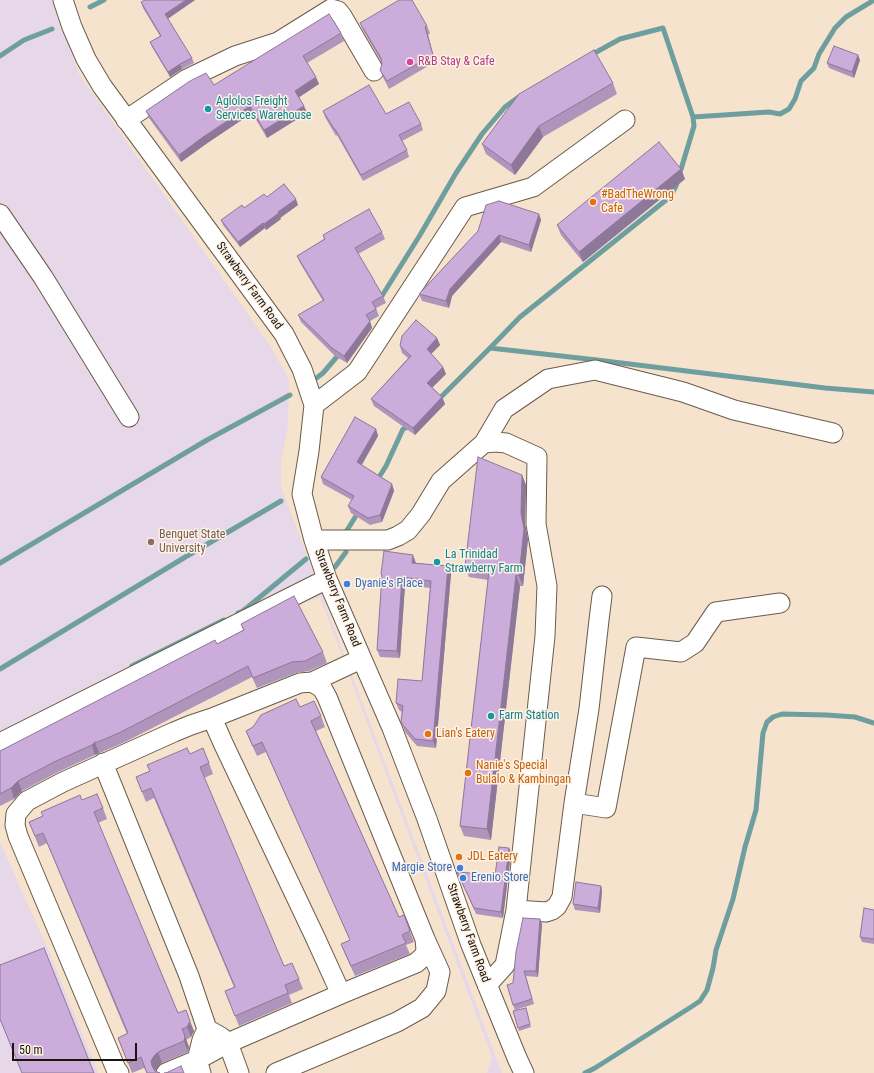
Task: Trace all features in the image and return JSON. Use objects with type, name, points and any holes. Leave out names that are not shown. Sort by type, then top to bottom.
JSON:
[{"type":"street","name":"Strawberry Farm Road","points":[[63,0],[72,27],[86,59],[102,86],[284,334],[302,369],[314,406],[302,494],[314,540],[327,579],[392,728],[427,819],[470,941],[524,1073]]},
{"type":"street","points":[[126,120],[188,78],[236,56],[278,42],[331,9],[338,11],[342,16],[374,71]]},
{"type":"street","points":[[314,406],[357,372],[465,207],[534,187],[625,120]]},
{"type":"street","points":[[0,214],[43,278],[129,417]]},
{"type":"street","points":[[314,540],[388,540],[408,530],[421,514],[441,481],[484,443],[504,409],[548,379],[595,370],[683,392],[734,410],[833,434]]},
{"type":"street","points":[[484,443],[506,443],[537,457],[536,524],[547,586],[544,636],[516,910],[504,965],[487,985]]},
{"type":"street","points":[[0,743],[327,579]]},
{"type":"street","points":[[516,910],[546,912],[557,906],[562,897],[574,803],[589,709],[602,596]]},
{"type":"street","points":[[574,803],[606,808],[636,647],[681,652],[695,643],[716,612],[780,603]]},
{"type":"street","points":[[120,1073],[116,1069],[18,836],[16,814],[27,801],[62,782],[104,763],[191,725],[300,683],[312,682],[362,659]]},
{"type":"street","points":[[276,1073],[397,1022],[422,1008],[436,991],[440,972],[425,939],[327,697],[322,688],[312,682]]},
{"type":"street","points":[[212,718],[316,936],[341,994]]},
{"type":"street","points":[[104,763],[189,976],[207,1029],[228,1043],[239,1073]]},
{"type":"street","points":[[166,1073],[199,1066],[228,1043],[416,963],[424,956],[426,950],[425,939]]},
{"type":"street","points":[[199,1066],[202,1040],[207,1029]]},
{"type":"shaded area","name":"Benguet State University","points":[[0,0],[52,0],[79,74],[269,344],[289,379],[288,426],[281,461],[281,487],[502,1073],[487,1073],[492,1057],[320,597],[298,605],[0,757]]},
{"type":"shaded area","points":[[0,842],[50,954],[98,1073],[0,1073]]},
{"type":"building","points":[[145,0],[186,0],[165,14],[192,58],[168,72],[150,42],[161,36],[141,2]]},
{"type":"building","points":[[399,0],[412,0],[427,26],[425,27],[433,55],[387,81],[380,70],[382,64],[381,58],[360,23]]},
{"type":"building","points":[[329,14],[341,33],[303,56],[316,77],[295,91],[304,106],[264,130],[250,106],[179,155],[146,111],[190,81],[206,73],[214,85]]},
{"type":"building","points":[[834,46],[858,55],[852,72],[827,63]]},
{"type":"building","points":[[594,50],[613,83],[539,126],[511,165],[482,144],[519,94]]},
{"type":"building","points":[[369,85],[386,114],[409,102],[421,124],[399,135],[407,150],[361,175],[323,111]]},
{"type":"building","points":[[659,142],[681,169],[579,252],[557,225]]},
{"type":"building","points":[[284,184],[296,199],[238,242],[221,220],[242,205],[244,208],[264,194],[267,197]]},
{"type":"building","points":[[499,201],[539,214],[529,245],[499,235],[450,289],[446,301],[419,294],[478,231],[486,205]]},
{"type":"building","points":[[369,209],[382,232],[355,248],[383,296],[372,302],[376,309],[366,315],[370,321],[344,356],[332,348],[298,315],[324,300],[297,256],[325,239],[323,235]]},
{"type":"building","points":[[416,320],[437,338],[427,349],[443,367],[427,383],[442,397],[413,428],[371,399],[411,356],[400,346],[402,336]]},
{"type":"building","points":[[355,417],[376,429],[357,462],[392,484],[380,515],[368,518],[348,506],[354,496],[321,477]]},
{"type":"building","points":[[478,457],[522,475],[521,513],[524,529],[519,576],[516,575],[487,829],[460,826],[489,571],[465,566]]},
{"type":"building","points":[[384,551],[413,555],[412,563],[448,566],[433,741],[415,739],[401,721],[403,706],[396,703],[398,679],[422,681],[431,581],[402,577],[397,651],[377,650],[381,574]]},
{"type":"building","points":[[294,596],[323,652],[305,661],[292,662],[253,678],[248,666],[121,732],[95,742],[92,745],[54,762],[18,781],[11,788],[0,794],[0,751],[215,640],[217,644],[244,630],[241,624]]},
{"type":"building","points":[[296,699],[300,707],[314,701],[321,716],[311,721],[399,917],[404,915],[410,931],[402,935],[406,943],[351,966],[341,944],[350,940],[262,742],[253,746],[246,731],[253,727],[261,715]]},
{"type":"building","points":[[187,748],[190,754],[203,748],[209,763],[200,767],[284,966],[292,963],[299,979],[285,985],[288,993],[235,1016],[225,991],[235,987],[151,788],[142,792],[136,777],[150,771],[147,765]]},
{"type":"building","points":[[97,794],[103,808],[94,812],[178,1013],[186,1010],[190,1021],[187,1027],[182,1029],[185,1036],[184,1041],[158,1052],[151,1061],[155,1071],[160,1073],[147,1073],[141,1057],[128,1063],[118,1038],[128,1033],[43,833],[35,836],[29,822],[43,816],[41,812],[80,795],[82,800]]},
{"type":"building","points":[[499,847],[509,848],[501,912],[474,908],[457,872],[495,875]]},
{"type":"building","points":[[576,882],[601,886],[598,908],[573,904]]},
{"type":"building","points":[[864,908],[874,910],[874,939],[860,937]]},
{"type":"building","points":[[523,918],[540,919],[536,971],[524,971],[532,999],[513,1005],[507,985],[513,983],[516,952]]},
{"type":"building","points":[[44,948],[94,1073],[22,1073],[0,1019],[0,965]]},
{"type":"building","points":[[526,1008],[530,1024],[518,1028],[513,1011]]},
{"type":"building","points":[[181,1066],[184,1073],[166,1073]]},
{"type":"waterway","points":[[90,7],[104,0]]},
{"type":"waterway","points":[[693,117],[769,112],[780,114],[789,109],[795,99],[801,81],[814,68],[819,54],[835,28],[846,17],[874,0]]},
{"type":"waterway","points":[[437,401],[520,317],[671,196],[676,186],[694,126],[693,117],[663,28],[620,39],[591,55]]},
{"type":"waterway","points":[[0,56],[24,40],[52,29]]},
{"type":"waterway","points":[[380,299],[456,173],[482,134],[505,107],[520,96]]},
{"type":"waterway","points":[[490,348],[825,388],[874,392]]},
{"type":"waterway","points":[[310,383],[323,373],[341,352]]},
{"type":"waterway","points":[[0,563],[207,440],[290,395]]},
{"type":"waterway","points":[[376,482],[386,466],[403,429],[411,426]]},
{"type":"waterway","points":[[0,669],[281,501]]},
{"type":"waterway","points":[[344,535],[359,511]]},
{"type":"waterway","points":[[335,567],[346,552]]},
{"type":"waterway","points":[[238,613],[243,611],[306,559]]},
{"type":"waterway","points":[[132,666],[224,620]]},
{"type":"waterway","points":[[585,1073],[700,1001],[707,990],[716,950],[733,899],[745,847],[756,810],[763,733],[767,722],[773,717],[782,714],[855,717],[874,723]]},
{"type":"place","name":"R&B Stay & Cafe","points":[[410,62]]},
{"type":"place","name":"Aglolos Freight Services Warehouse","points":[[208,109]]},
{"type":"place","name":"#BadTheWrong Cafe","points":[[593,202]]},
{"type":"place","name":"Benguet State University","points":[[151,542]]},
{"type":"place","name":"La Trinidad Strawberry Farm","points":[[437,562]]},
{"type":"place","name":"Dyanie's Place","points":[[347,584]]},
{"type":"place","name":"Farm Station","points":[[491,716]]},
{"type":"place","name":"Lian's Eatery","points":[[428,734]]},
{"type":"place","name":"Nanie's Special Bulalo & Kambingan","points":[[468,773]]},
{"type":"place","name":"JDL Eatery","points":[[459,857]]},
{"type":"place","name":"Margie Store","points":[[460,868]]},
{"type":"place","name":"Erenio Store","points":[[463,878]]}]
